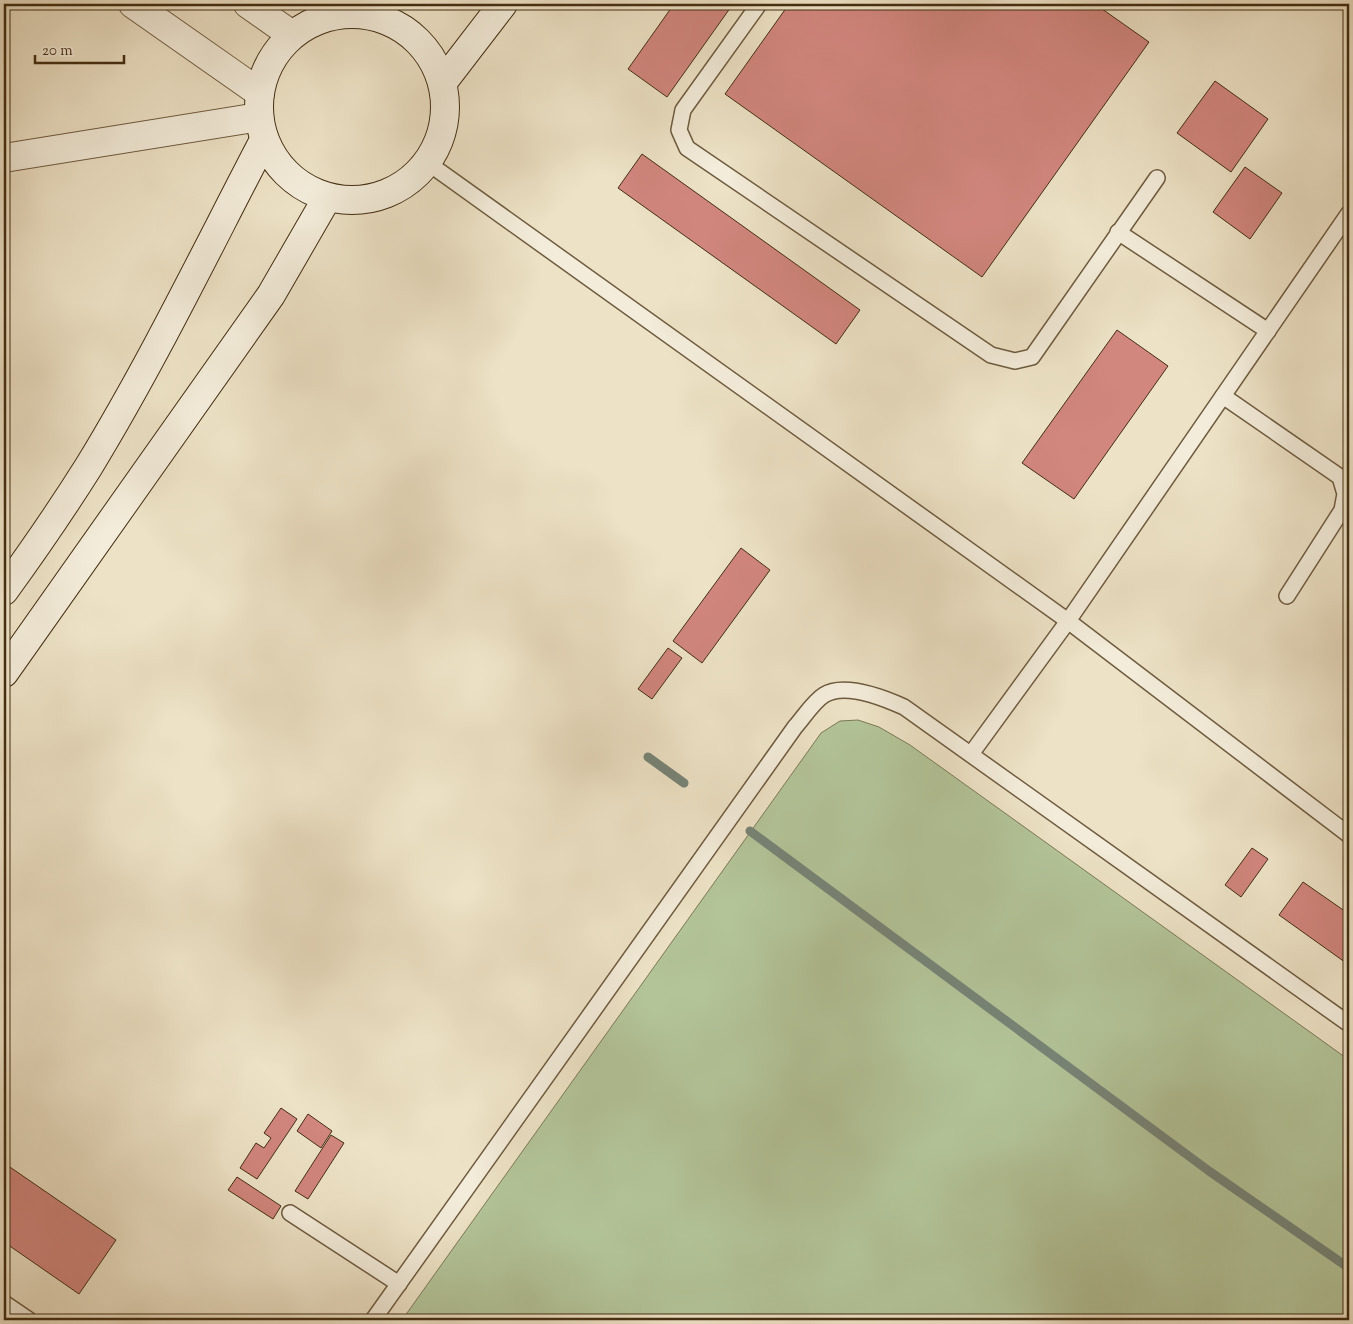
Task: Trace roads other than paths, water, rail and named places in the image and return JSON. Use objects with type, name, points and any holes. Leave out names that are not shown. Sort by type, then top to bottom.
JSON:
[{"type":"street","points":[[4,592],[89,466],[153,354],[261,116],[267,69],[279,48],[292,34],[319,19],[374,9],[418,38],[433,58],[443,82],[446,110],[441,138],[428,163],[408,183],[383,196],[355,201],[327,198],[300,186],[279,166],[261,116],[133,4]]},
{"type":"street","points":[[248,4],[292,34]]},
{"type":"street","points":[[443,82],[503,4]]},
{"type":"street","points":[[4,158],[261,116]]},
{"type":"street","points":[[4,674],[110,519],[271,295],[327,198]]},
{"type":"lane","points":[[759,4],[683,110],[679,130],[687,148],[991,355],[1015,361],[1032,357],[1157,178]]},
{"type":"lane","points":[[428,163],[1068,621],[1349,835]]},
{"type":"lane","points":[[971,754],[1068,621],[1349,212]]},
{"type":"lane","points":[[1118,232],[1268,331]]},
{"type":"lane","points":[[1223,396],[1340,477],[1346,494],[1342,510],[1287,596]]},
{"type":"lane","points":[[373,1320],[795,727],[825,694],[842,690],[859,692],[882,698],[904,707],[1349,1024]]},
{"type":"lane","points":[[290,1214],[399,1284]]},
{"type":"lane","points":[[4,1303],[29,1320]]},
{"type":"waterway","points":[[648,757],[684,783]]},
{"type":"waterway","points":[[750,831],[1209,1171],[1349,1268]]}]
